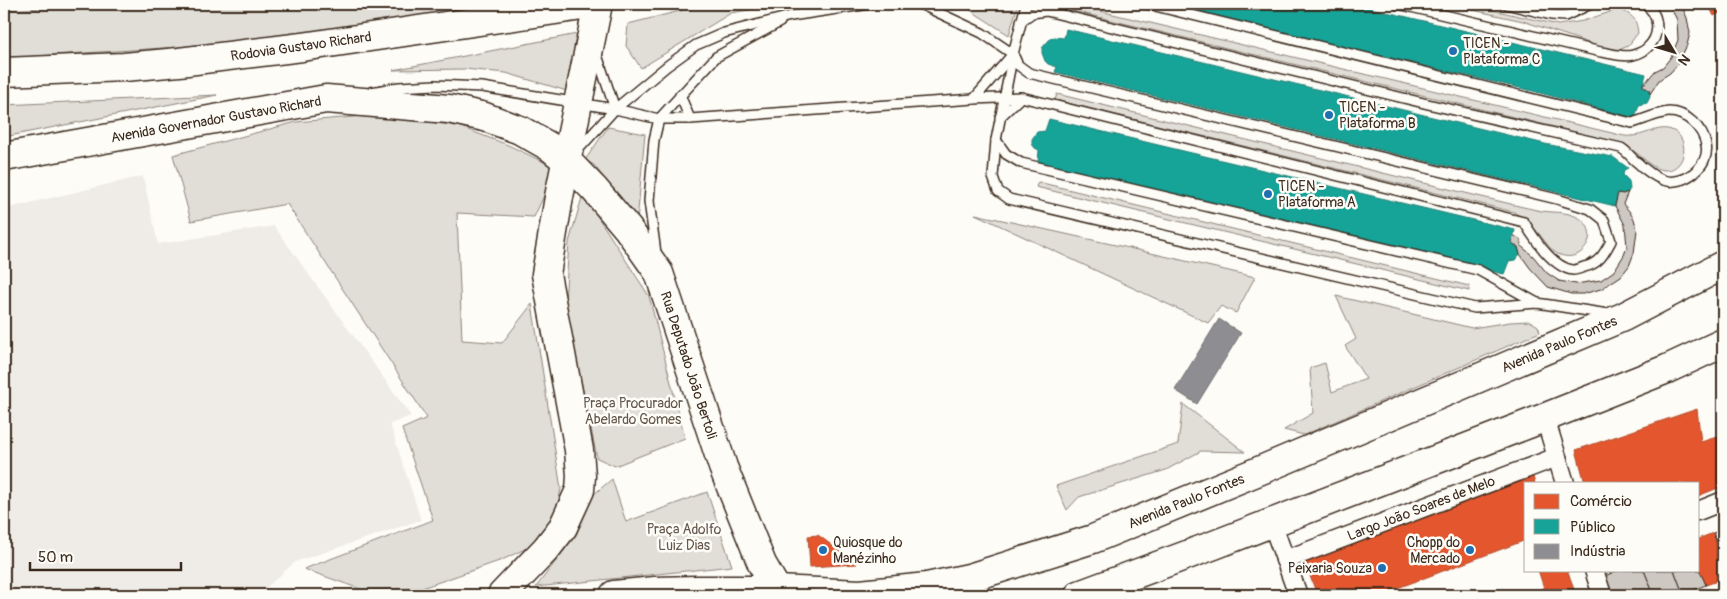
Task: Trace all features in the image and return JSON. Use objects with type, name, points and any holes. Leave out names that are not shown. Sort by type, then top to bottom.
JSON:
[{"type":"main road","points":[[502,595],[546,549],[563,528],[580,490],[579,450],[546,274],[597,4]]},
{"type":"main road","name":"Rodovia Gustavo Richard","points":[[4,72],[124,67],[179,62],[311,46],[597,4]]},
{"type":"main road","name":"Avenida Governador Gustavo Richard","points":[[4,157],[326,99],[440,108],[485,117],[520,130],[550,147],[567,161]]},
{"type":"main road","name":"Rua Deputado João Bertoli","points":[[567,161],[595,190],[628,230],[659,274],[724,467],[762,564],[782,592]]},
{"type":"main road","name":"Avenida Paulo Fontes","points":[[622,595],[701,592],[860,594],[927,587],[969,578],[1093,539],[1266,468],[1623,317],[1723,264]]},
{"type":"main road","points":[[1079,595],[1545,418],[1667,369],[1723,343]]},
{"type":"street","points":[[1545,418],[1566,482]]},
{"type":"street","name":"Largo João Soares de Melo","points":[[1285,560],[1557,457]]},
{"type":"street","points":[[1700,510],[1723,501]]},
{"type":"street","points":[[1272,523],[1298,595]]},
{"type":"street","points":[[1595,572],[1602,595]]},
{"type":"lane","points":[[567,161],[615,109],[667,66],[696,45],[724,33],[791,16],[870,4]]},
{"type":"lane","points":[[326,99],[399,87],[435,85],[482,88],[615,109],[659,119],[690,119],[1021,97],[1524,222],[1544,251],[1559,264],[1573,270],[1592,265],[1604,256],[1611,241],[1604,220],[1590,209],[1539,195],[1029,73],[1018,65],[1013,54],[982,33],[920,4]]},
{"type":"lane","points":[[1026,4],[1013,54],[996,140],[993,177],[998,191],[1009,199],[1475,308],[1537,303],[1623,317]]},
{"type":"lane","points":[[1021,21],[1032,13],[1046,11],[1423,103],[1621,148],[1628,152],[1638,163],[1663,180],[1676,182],[1691,175],[1704,160],[1707,145],[1697,125],[1686,117],[1668,112],[1632,123],[1147,4]]},
{"type":"lane","points":[[1398,4],[1601,52],[1630,56],[1648,48],[1657,26],[1655,13],[1644,4]]},
{"type":"lane","points":[[1506,4],[1551,15],[1564,16],[1591,4]]},
{"type":"lane","points":[[659,274],[649,201],[654,140],[659,119],[716,57],[791,16]]},
{"type":"lane","points":[[591,36],[615,109]]},
{"type":"lane","points":[[974,99],[1013,54]]},
{"type":"lane","points":[[680,96],[690,119]]},
{"type":"lane","points":[[1000,116],[1021,97]]},
{"type":"lane","points":[[996,140],[1006,154],[1021,163],[1478,270],[1537,303]]},
{"type":"shaded area","points":[[143,176],[158,244],[274,226],[411,416],[390,424],[421,520],[295,562],[258,595],[4,595],[4,209]]},
{"type":"green space","points":[[124,4],[498,4],[390,24],[179,47],[4,58],[4,10]]},
{"type":"green space","points":[[708,4],[784,4],[731,13],[641,68],[626,46],[628,24]]},
{"type":"green space","points":[[947,4],[1018,4],[1009,35],[970,10]]},
{"type":"green space","points":[[1445,4],[1467,4],[1558,25],[1583,21],[1619,9],[1628,13],[1633,18],[1638,33],[1628,46],[1619,50],[1601,47],[1523,21]]},
{"type":"green space","points":[[1075,5],[1623,136],[1636,136],[1659,129],[1668,129],[1676,132],[1681,138],[1684,152],[1678,165],[1672,169],[1659,169],[1630,149],[1603,139],[1073,11]]},
{"type":"green space","points":[[577,34],[567,91],[506,73],[464,69],[393,70]]},
{"type":"green space","points":[[1057,94],[1523,207],[1570,214],[1586,224],[1589,238],[1587,245],[1575,255],[1558,254],[1550,248],[1525,220],[1514,212],[1055,100]]},
{"type":"green space","points":[[217,95],[4,137],[4,105]]},
{"type":"green space","points":[[375,115],[458,126],[508,145],[552,166],[548,187],[534,217],[457,213],[462,340],[502,343],[532,304],[561,489],[554,523],[533,545],[502,560],[422,588],[363,590],[304,569],[433,520],[402,429],[427,418],[287,204],[191,221],[173,155],[296,122]]},
{"type":"green space","points":[[608,127],[645,134],[637,222],[594,165],[585,160]]},
{"type":"green space","points":[[1038,182],[1469,286],[1469,291],[1036,187]]},
{"type":"green space","name":"Praça Procurador Abelardo Gomes","points":[[583,194],[649,296],[685,438],[615,466],[597,458],[565,303],[569,242]]},
{"type":"green space","points":[[975,214],[1255,277],[1236,313],[1221,306],[1208,323]]},
{"type":"green space","points":[[1336,296],[1472,328],[1530,321],[1538,326],[1540,332],[1304,435],[1284,430],[1313,413],[1310,368],[1325,363],[1332,392],[1366,379],[1345,346],[1356,339]]},
{"type":"green space","points":[[1183,404],[1245,452],[1201,451],[1166,470],[1079,497],[1067,510],[1056,486],[1178,444]]},
{"type":"green space","name":"Praça Adolfo Luiz Dias","points":[[612,479],[626,522],[707,492],[732,566],[536,587],[576,535],[593,495]]},
{"type":"building: Comércio","points":[[1708,4],[1723,4],[1721,8],[1723,11],[1714,16]]},
{"type":"building: Comércio","points":[[1697,409],[1701,442],[1723,435],[1723,486],[1700,495],[1700,482],[1585,482],[1576,450]]},
{"type":"building: Comércio","points":[[1531,471],[1535,482],[1524,482],[1524,541],[1379,595],[1317,595],[1303,557]]},
{"type":"building: Comércio","points":[[1713,533],[1723,557],[1723,579],[1706,585],[1700,572],[1700,538]]},
{"type":"building: Comércio","name":"Quiosque do Manézinho","points":[[818,535],[857,564],[810,567],[808,536]]},
{"type":"building: Comércio","points":[[1539,572],[1568,572],[1576,595],[1526,595],[1544,588]]},
{"type":"building: Público","name":"TICEN - Plataforma C","points":[[1158,4],[1353,4],[1646,74],[1643,86],[1649,90],[1650,97],[1647,103],[1639,105],[1635,118],[1533,91]]},
{"type":"building: Público","points":[[1551,4],[1570,4],[1569,8]]},
{"type":"building: Público","name":"TICEN - Plataforma B","points":[[1066,29],[1545,144],[1613,157],[1628,168],[1624,170],[1623,175],[1629,181],[1630,189],[1623,194],[1618,193],[1615,206],[1055,72],[1057,67],[1045,61],[1042,48],[1051,38],[1064,38]]},
{"type":"building: Público","name":"TICEN - Plataforma A","points":[[1049,119],[1515,230],[1512,243],[1518,247],[1520,254],[1515,260],[1509,261],[1504,274],[1305,225],[1038,163],[1039,150],[1032,144],[1032,139],[1037,132],[1045,131]]},
{"type":"building: Indústria","points":[[1219,319],[1241,333],[1197,404],[1175,390]]},
{"type":"building: Outros","points":[[1669,4],[1681,4],[1687,18],[1690,33],[1687,45],[1678,64],[1670,73],[1659,80],[1650,94],[1649,90],[1643,86],[1643,83],[1655,71],[1663,67],[1671,57],[1678,40],[1677,20]]},
{"type":"building: Outros","points":[[1628,192],[1623,204],[1634,219],[1637,230],[1634,253],[1629,266],[1621,276],[1601,289],[1583,294],[1571,294],[1548,287],[1530,268],[1520,254],[1518,247],[1512,243],[1513,235],[1521,240],[1521,246],[1533,256],[1547,273],[1559,281],[1576,284],[1601,280],[1614,271],[1627,247],[1625,225],[1615,206],[1618,193]]},
{"type":"building: Outros","points":[[1723,529],[1723,557],[1713,533]]},
{"type":"building: Outros","points":[[1614,572],[1645,572],[1654,595],[1607,595],[1600,578]]},
{"type":"building: Outros","points":[[1645,572],[1675,572],[1683,594],[1654,595]]},
{"type":"building: Outros","points":[[1675,572],[1700,572],[1706,585],[1683,594]]},
{"type":"place","name":"TICEN - Plataforma C","points":[[1453,51]]},
{"type":"place","name":"TICEN - Plataforma B","points":[[1329,115]]},
{"type":"place","name":"TICEN - Plataforma A","points":[[1268,194]]},
{"type":"place","name":"Quiosque do Manézinho","points":[[823,550]]},
{"type":"place","name":"Chopp do Mercado","points":[[1470,550]]},
{"type":"place","name":"Peixaria Souza","points":[[1382,568]]}]
